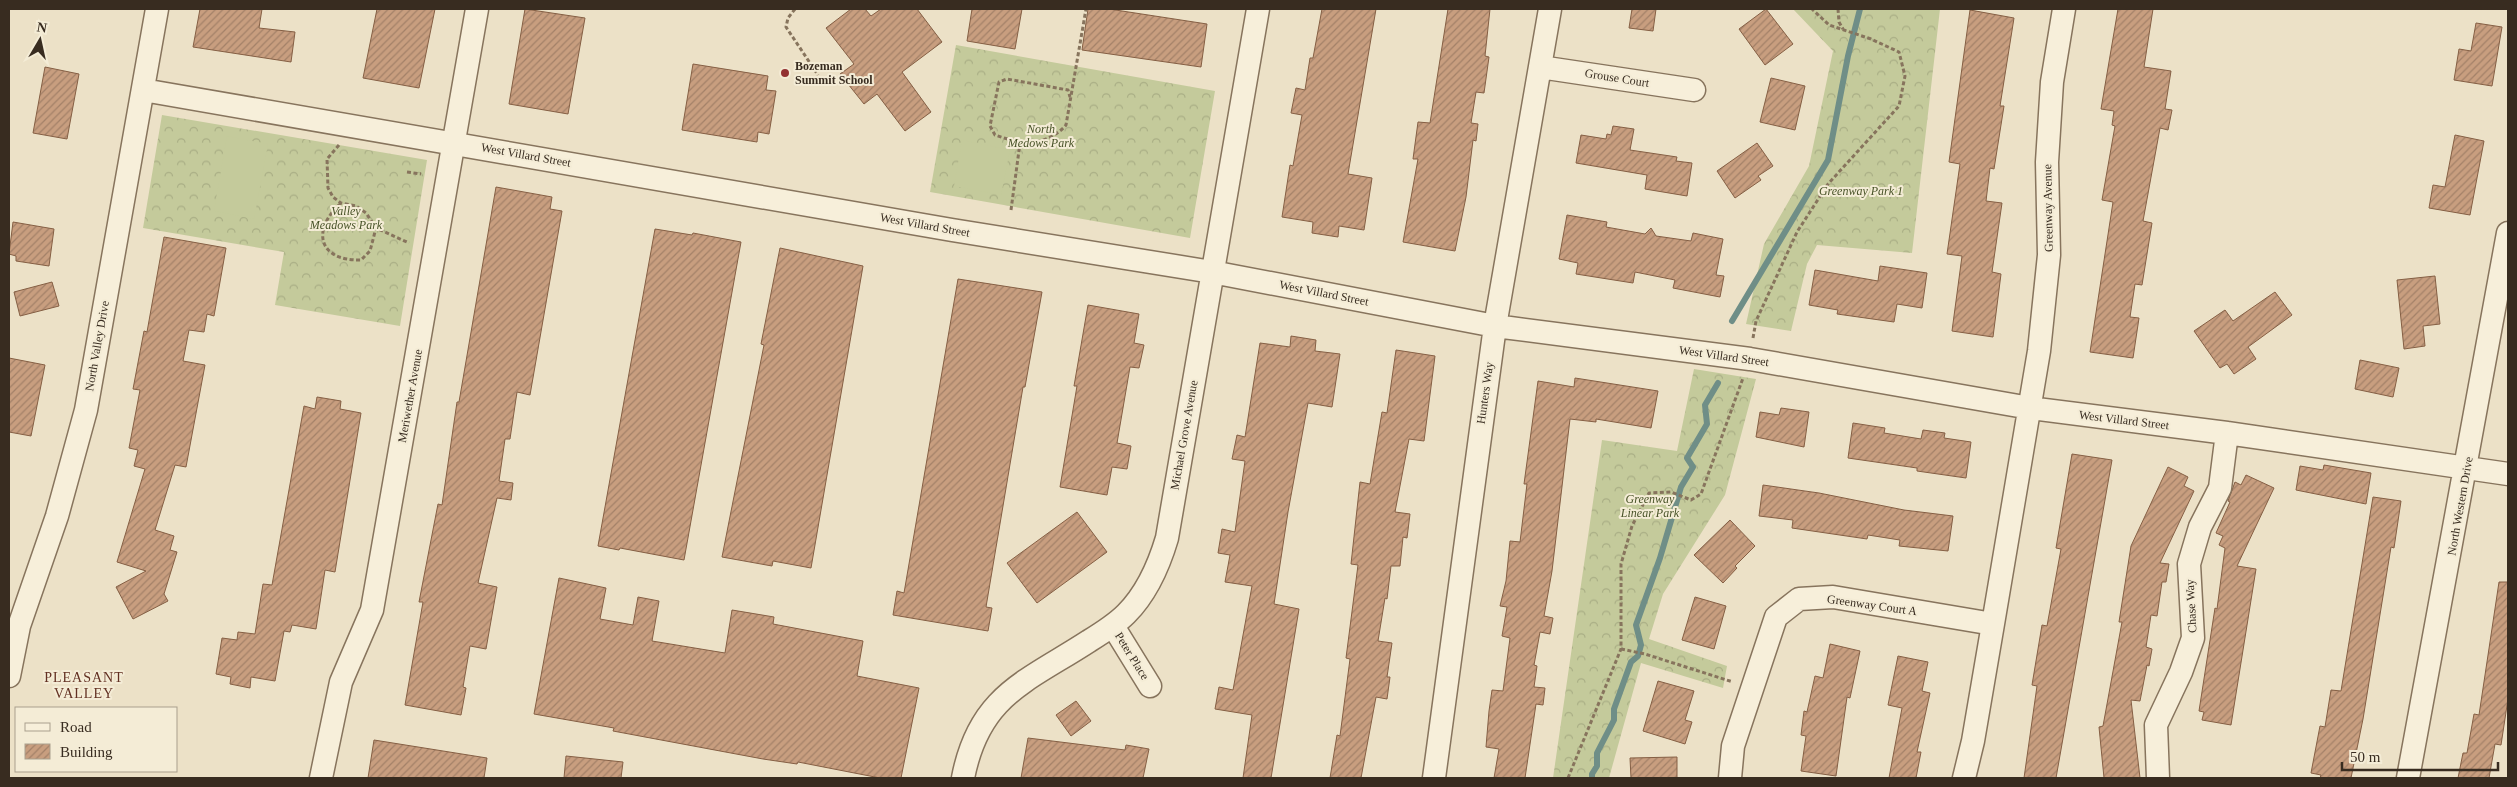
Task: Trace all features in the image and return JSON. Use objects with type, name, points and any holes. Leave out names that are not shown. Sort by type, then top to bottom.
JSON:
[{"type":"street","name":"North Valley Drive","points":[[9,676],[20,626],[57,516],[86,410],[156,9]]},
{"type":"street","name":"Meriwether Avenue","points":[[321,778],[341,682],[372,610],[477,9]]},
{"type":"street","name":"Michael Grove Avenue","points":[[963,778],[972,745],[984,720],[994,707],[1029,677],[1113,626],[1127,613],[1148,583],[1161,558],[1167,538],[1258,9]]},
{"type":"street","name":"Hunters Way","points":[[1434,778],[1495,326],[1550,9]]},
{"type":"street","name":"Greenway Avenue","points":[[2030,408],[2039,351],[2049,255],[2047,162],[2052,82],[2064,9]]},
{"type":"street","name":"Grouse Court","points":[[1540,66],[1694,90]]},
{"type":"street","name":"West Villard Street","points":[[143,90],[952,230],[1212,272],[1495,326],[1750,359],[2030,408],[2226,433],[2508,474]]},
{"type":"street","name":"North Western Drive","points":[[2408,778],[2467,467],[2508,233]]},
{"type":"street","points":[[1964,778],[1973,742],[2030,408]]},
{"type":"street","name":"Chase Way","points":[[2158,778],[2156,725],[2181,672],[2193,638],[2188,564],[2200,527],[2220,488],[2226,433]]},
{"type":"street","name":"Greenway Court A","points":[[1730,778],[1734,746],[1776,617],[1799,599],[1833,597],[1993,624]]},
{"type":"street","name":"Peter Place","points":[[1113,626],[1150,686]]},
{"type":"path","points":[[795,9],[788,18],[786,27],[818,75]]},
{"type":"path","points":[[1071,100],[1068,90],[1007,78],[999,82],[990,126],[996,135],[1020,143],[1030,144],[1060,133],[1066,125],[1071,100],[1086,9]]},
{"type":"path","points":[[1568,778],[1621,649],[1621,564],[1632,526],[1650,493],[1671,492],[1691,500],[1701,494],[1750,359],[1756,321],[1797,232],[1828,184],[1899,106],[1905,76],[1899,52],[1867,38],[1829,25],[1812,9]]},
{"type":"path","points":[[1838,9],[1838,22],[1844,30]]},
{"type":"path","points":[[1011,210],[1020,143]]},
{"type":"path","points":[[340,145],[327,159],[328,188],[333,197],[341,203],[356,206],[366,213],[376,228],[409,243]]},
{"type":"path","points":[[407,172],[421,174]]},
{"type":"path","points":[[341,203],[325,221],[321,236],[325,247],[333,254],[346,260],[361,260],[370,250],[376,228]]},
{"type":"path","points":[[1621,649],[1645,654],[1753,689]]},
{"type":"green space","name":"Greenway Park 1","points":[[1793,9],[1940,9],[1912,253],[1817,245],[1807,264],[1791,331],[1746,324],[1764,244],[1809,166],[1833,51]]},
{"type":"green space","name":"North Medows Park","points":[[956,45],[1215,91],[1190,238],[930,192]]},
{"type":"green space","name":"Valley Meadows Park","points":[[162,115],[427,160],[400,326],[275,305],[284,252],[143,228]]},
{"type":"green space","points":[[227,136],[268,144],[254,219],[214,211]]},
{"type":"green space","points":[[962,140],[1010,150],[1001,195],[954,186]]},
{"type":"green space","name":"Greenway Linear Park","points":[[1694,369],[1756,379],[1725,495],[1663,594],[1649,639],[1727,666],[1723,688],[1641,663],[1609,778],[1553,778],[1602,440],[1677,451]]},
{"type":"building","points":[[200,9],[262,9],[259,28],[295,32],[291,62],[193,47]]},
{"type":"building","points":[[377,9],[435,9],[419,88],[363,78]]},
{"type":"building","points":[[525,9],[585,18],[568,114],[509,104]]},
{"type":"building","points":[[851,9],[865,9],[871,16],[881,9],[917,9],[942,42],[902,72],[931,112],[905,131],[877,94],[864,104],[840,74],[854,64],[826,28]]},
{"type":"building","points":[[972,9],[1022,9],[1015,49],[967,41]]},
{"type":"building","points":[[1088,9],[1109,9],[1207,24],[1201,67],[1082,50]]},
{"type":"building","points":[[1322,9],[1376,9],[1348,174],[1372,178],[1364,230],[1339,226],[1338,237],[1312,233],[1313,222],[1282,217],[1290,165],[1293,166],[1302,115],[1291,113],[1296,88],[1305,90],[1310,58],[1313,58]]},
{"type":"building","points":[[1448,9],[1490,9],[1485,56],[1489,57],[1484,93],[1476,92],[1471,123],[1478,124],[1476,141],[1473,140],[1466,197],[1455,251],[1403,242],[1418,159],[1413,159],[1418,122],[1430,123]]},
{"type":"building","points":[[1632,9],[1656,9],[1653,31],[1629,28]]},
{"type":"building","points":[[1766,9],[1793,44],[1765,65],[1739,29]]},
{"type":"building","points":[[2118,9],[2153,9],[2144,67],[2171,71],[2165,109],[2172,110],[2168,130],[2160,128],[2143,221],[2152,223],[2142,285],[2135,284],[2130,317],[2139,318],[2133,358],[2090,352],[2113,202],[2102,200],[2115,126],[2112,125],[2114,111],[2101,109]]},
{"type":"building","points":[[1970,10],[2014,18],[2000,106],[2004,106],[1994,169],[1990,168],[1986,201],[2002,203],[1992,272],[2001,274],[1993,337],[1952,331],[1962,256],[1947,254],[1960,164],[1949,162]]},
{"type":"building","points":[[2476,23],[2502,27],[2492,86],[2454,80],[2459,49],[2471,51]]},
{"type":"building","points":[[693,64],[768,76],[766,90],[776,91],[769,134],[758,132],[757,142],[682,130]]},
{"type":"building","points":[[45,67],[79,74],[67,139],[33,133]]},
{"type":"building","points":[[1771,78],[1805,86],[1795,130],[1760,122]]},
{"type":"building","points":[[1613,126],[1634,129],[1630,150],[1677,157],[1676,161],[1692,163],[1687,196],[1645,189],[1647,175],[1576,163],[1581,135],[1606,139],[1607,134],[1611,135]]},
{"type":"building","points":[[2455,135],[2484,141],[2470,215],[2429,208],[2433,185],[2445,187]]},
{"type":"building","points":[[1757,143],[1773,166],[1758,176],[1761,180],[1735,198],[1717,171]]},
{"type":"building","points":[[496,187],[552,197],[550,209],[562,211],[530,395],[517,392],[510,439],[505,439],[499,481],[513,483],[511,500],[497,498],[478,583],[497,587],[486,649],[470,646],[463,687],[466,688],[461,715],[405,705],[423,602],[419,602],[438,504],[442,505],[457,402],[459,402]]},
{"type":"building","points":[[1567,215],[1607,222],[1606,227],[1645,234],[1651,228],[1656,236],[1691,241],[1693,233],[1723,239],[1716,275],[1724,276],[1720,297],[1673,288],[1675,280],[1635,272],[1633,283],[1576,274],[1578,263],[1559,259]]},
{"type":"building","points":[[13,222],[54,229],[49,266],[16,261],[16,256],[9,254]]},
{"type":"building","points":[[655,229],[692,235],[693,233],[741,242],[684,560],[620,548],[619,550],[598,546]]},
{"type":"building","points":[[164,237],[226,248],[214,316],[207,314],[204,332],[189,330],[183,361],[205,365],[186,467],[175,465],[155,530],[174,536],[170,550],[177,552],[164,594],[168,601],[133,619],[116,587],[146,571],[117,562],[145,469],[134,466],[138,450],[129,448],[140,390],[133,389],[144,331],[147,332]]},
{"type":"building","points":[[780,248],[863,266],[811,568],[773,561],[772,566],[722,557],[764,345],[761,344]]},
{"type":"building","points":[[1880,266],[1927,273],[1922,308],[1897,304],[1894,322],[1837,314],[1838,310],[1809,305],[1815,270],[1878,281]]},
{"type":"building","points":[[2435,276],[2440,324],[2423,326],[2425,346],[2404,349],[2397,280]]},
{"type":"building","points":[[958,279],[1042,292],[1025,387],[1023,387],[986,607],[992,608],[988,631],[893,615],[897,591],[904,593]]},
{"type":"building","points":[[52,282],[59,306],[20,316],[14,292]]},
{"type":"building","points":[[2275,292],[2292,315],[2248,347],[2256,359],[2234,374],[2227,364],[2220,368],[2194,331],[2225,310],[2233,321]]},
{"type":"building","points":[[1088,305],[1139,314],[1134,343],[1144,345],[1139,368],[1130,367],[1117,443],[1131,446],[1127,469],[1112,467],[1107,495],[1060,487],[1077,386],[1074,386]]},
{"type":"building","points":[[1291,336],[1316,340],[1315,351],[1340,354],[1332,407],[1308,403],[1288,512],[1274,604],[1299,609],[1271,778],[1243,778],[1252,715],[1215,709],[1219,687],[1233,690],[1252,586],[1225,582],[1230,555],[1218,553],[1222,529],[1235,532],[1245,461],[1232,459],[1237,435],[1245,437],[1260,343],[1290,347]]},
{"type":"building","points":[[1396,350],[1435,356],[1424,441],[1409,439],[1395,512],[1410,514],[1407,538],[1403,537],[1400,566],[1391,566],[1387,599],[1385,598],[1378,641],[1392,643],[1387,677],[1390,677],[1387,699],[1376,697],[1361,778],[1330,778],[1337,735],[1340,736],[1350,659],[1346,658],[1358,565],[1351,564],[1360,482],[1370,484],[1382,412],[1387,413]]},
{"type":"building","points":[[9,358],[45,365],[31,436],[9,432]]},
{"type":"building","points":[[2360,360],[2399,368],[2393,397],[2355,389]]},
{"type":"building","points":[[1575,378],[1658,391],[1651,428],[1596,419],[1596,422],[1570,419],[1552,571],[1544,616],[1553,618],[1550,634],[1540,632],[1534,665],[1537,666],[1534,687],[1545,688],[1543,705],[1536,704],[1525,778],[1494,778],[1499,749],[1486,747],[1489,711],[1492,690],[1503,691],[1510,638],[1502,636],[1507,607],[1500,606],[1506,581],[1510,541],[1520,542],[1527,484],[1524,484],[1538,381],[1574,387]]},
{"type":"building","points":[[317,397],[341,401],[340,409],[361,413],[335,572],[325,570],[316,629],[292,625],[290,632],[284,631],[275,681],[251,677],[250,688],[230,684],[231,677],[216,674],[222,638],[237,640],[238,632],[255,634],[263,584],[272,585],[304,406],[315,409]]},
{"type":"building","points":[[1781,408],[1809,412],[1804,447],[1756,437],[1760,412],[1779,415]]},
{"type":"building","points":[[1853,423],[1885,428],[1884,433],[1921,439],[1923,430],[1945,433],[1944,438],[1971,442],[1966,478],[1917,471],[1917,468],[1848,458]]},
{"type":"building","points":[[2072,454],[2112,460],[2056,778],[2024,778],[2037,686],[2032,685],[2042,625],[2047,626],[2061,549],[2056,548]]},
{"type":"building","points":[[2324,465],[2371,473],[2366,504],[2296,490],[2300,466],[2323,470]]},
{"type":"building","points":[[2168,467],[2188,477],[2184,486],[2194,491],[2160,563],[2169,564],[2166,582],[2162,582],[2157,616],[2151,615],[2146,647],[2152,649],[2149,666],[2147,665],[2140,701],[2131,700],[2140,778],[2104,778],[2099,727],[2103,726],[2122,622],[2119,622],[2131,546]]},
{"type":"building","points":[[2246,475],[2274,488],[2237,566],[2256,569],[2231,725],[2202,720],[2204,712],[2199,711],[2215,608],[2217,609],[2225,548],[2219,545],[2223,536],[2216,533],[2230,502],[2228,501],[2235,482],[2241,485]]},
{"type":"building","points":[[1763,485],[1819,493],[1904,510],[1953,516],[1948,551],[1899,546],[1900,540],[1868,535],[1867,539],[1792,528],[1793,520],[1759,516]]},
{"type":"building","points":[[2373,497],[2401,501],[2394,548],[2391,547],[2363,719],[2351,778],[2320,778],[2321,775],[2311,773],[2320,726],[2325,727],[2331,690],[2341,691]]},
{"type":"building","points":[[1077,512],[1107,552],[1037,603],[1007,563]]},
{"type":"building","points":[[1730,520],[1755,546],[1735,566],[1737,568],[1723,583],[1694,555]]},
{"type":"building","points":[[559,578],[606,588],[600,619],[633,625],[638,597],[659,601],[652,641],[725,653],[732,610],[774,617],[773,624],[863,641],[857,676],[919,688],[901,778],[880,778],[798,762],[797,764],[763,759],[613,731],[614,728],[534,714]]},
{"type":"building","points":[[2499,582],[2508,582],[2508,699],[2501,745],[2495,744],[2489,778],[2458,778],[2463,753],[2467,753],[2474,714],[2479,715]]},
{"type":"building","points":[[1695,597],[1726,606],[1714,649],[1682,640]]},
{"type":"building","points":[[1830,644],[1860,651],[1850,698],[1847,697],[1836,776],[1801,771],[1806,736],[1801,735],[1804,711],[1807,712],[1815,676],[1823,678]]},
{"type":"building","points":[[1898,656],[1928,662],[1922,691],[1930,693],[1917,752],[1921,752],[1916,778],[1889,778],[1902,708],[1888,705]]},
{"type":"building","points":[[1658,681],[1694,691],[1685,720],[1692,722],[1685,744],[1643,731]]},
{"type":"building","points":[[1076,701],[1091,721],[1071,736],[1056,715]]},
{"type":"building","points":[[1028,738],[1125,750],[1126,745],[1149,749],[1143,778],[1021,778]]},
{"type":"building","points":[[374,740],[487,758],[484,778],[368,778]]},
{"type":"building","points":[[566,756],[623,762],[621,778],[564,778]]},
{"type":"building","points":[[1677,757],[1677,778],[1631,778],[1630,758]]},
{"type":"waterway","points":[[1732,321],[1828,160],[1848,56],[1860,9]]},
{"type":"waterway","points":[[1592,778],[1592,774],[1597,766],[1597,753],[1614,720],[1614,709],[1631,662],[1638,656],[1641,645],[1636,625],[1660,558],[1681,487],[1693,467],[1687,458],[1707,424],[1705,405],[1718,383]]},
{"type":"place","name":"Bozeman Summit School","points":[[785,73]]},
{"type":"district","name":"PLEASANT VALLEY","points":[[84,686]]}]
